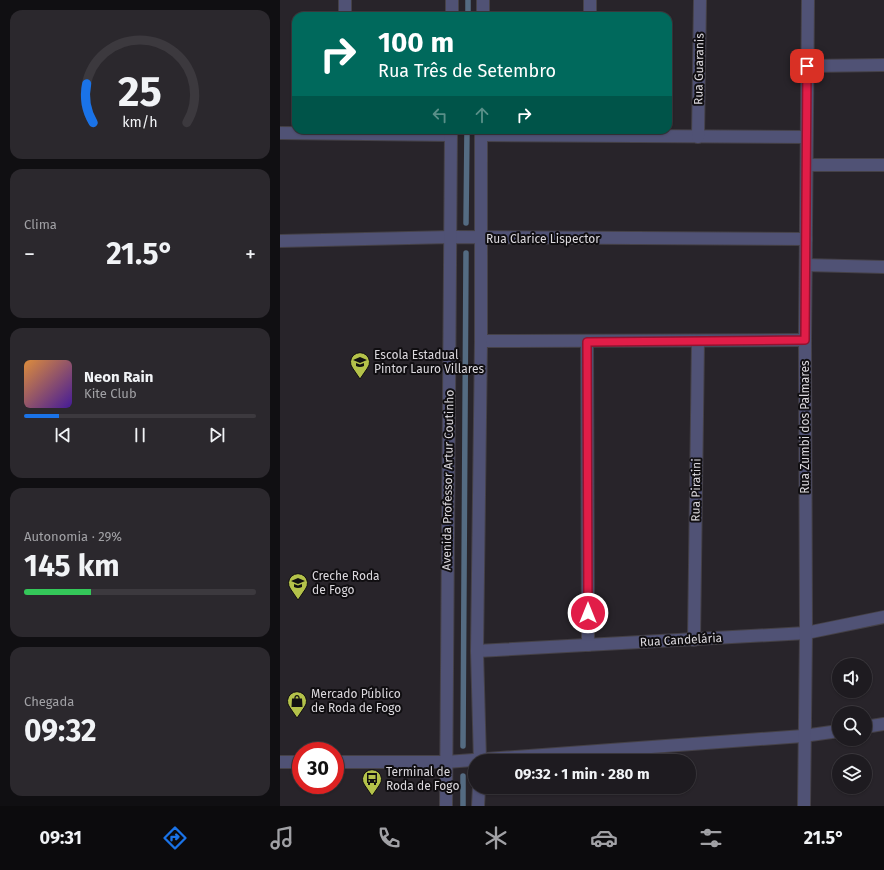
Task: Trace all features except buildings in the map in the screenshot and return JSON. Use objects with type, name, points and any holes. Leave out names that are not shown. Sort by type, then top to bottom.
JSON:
[{"type":"street","points":[[345,0],[345,12]]},
{"type":"street","points":[[452,0],[452,12]]},
{"type":"street","points":[[483,0],[483,12]]},
{"type":"street","points":[[590,0],[590,12]]},
{"type":"street","name":"Rua Guaranis","points":[[698,138],[700,0]]},
{"type":"street","name":"Rua Zumbi dos Palmares","points":[[804,806],[806,633],[806,137],[808,0]]},
{"type":"street","points":[[807,66],[884,65]]},
{"type":"street","points":[[280,133],[292,133]]},
{"type":"street","name":"Avenida Professor Artur Coutinho","points":[[446,806],[451,134]]},
{"type":"street","points":[[480,754],[477,651],[481,341],[481,134]]},
{"type":"street","points":[[610,134],[698,138],[806,137]]},
{"type":"street","points":[[807,165],[884,165]]},
{"type":"street","name":"Rua Clarice Lispector","points":[[280,241],[451,237],[806,239]]},
{"type":"street","points":[[806,265],[884,267]]},
{"type":"street","points":[[481,341],[587,342],[805,340]]},
{"type":"street","name":"Rua Piratini","points":[[694,640],[698,341]]},
{"type":"street","points":[[587,342],[588,645]]},
{"type":"street","name":"Rua Candelária","points":[[477,651],[806,633],[884,617]]},
{"type":"street","points":[[872,726],[884,724]]},
{"type":"street","points":[[561,754],[804,736],[832,732]]},
{"type":"street","points":[[344,762],[468,761]]},
{"type":"street","points":[[280,762],[292,762]]},
{"type":"street","points":[[478,806],[479,794]]},
{"type":"waterway","points":[[468,0],[468,12]]},
{"type":"waterway","points":[[466,223],[467,134]]},
{"type":"waterway","points":[[463,746],[466,253]]},
{"type":"waterway","points":[[463,776],[463,806]]},
{"type":"place","name":"Escola Estadual Pintor Lauro Villares","points":[[360,379]]},
{"type":"place","name":"Creche Roda de Fogo","points":[[298,600]]},
{"type":"place","name":"Mercado Público de Roda de Fogo","points":[[297,718]]},
{"type":"place","name":"Terminal de Roda de Fogo","points":[[372,796]]},
{"type":"route","points":[[588,613],[587,342],[805,340],[807,66]]}]
